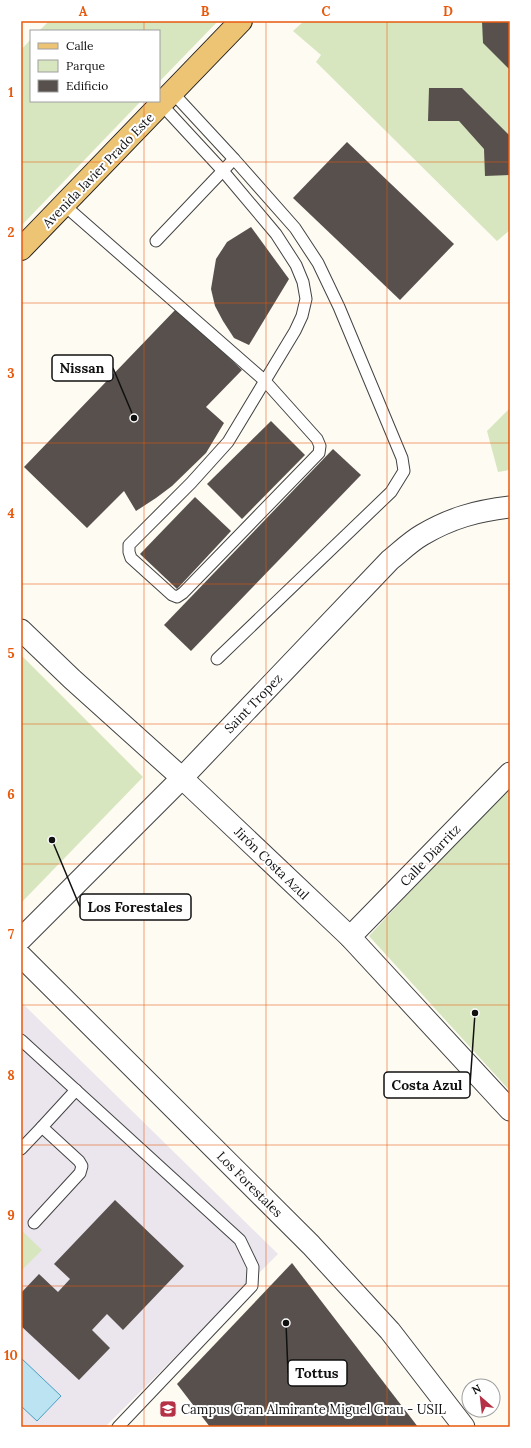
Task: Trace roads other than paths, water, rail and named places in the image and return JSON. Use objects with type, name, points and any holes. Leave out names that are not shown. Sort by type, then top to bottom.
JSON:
[{"type":"main road","name":"Avenida Javier Prado Este","points":[[21,249],[241,21]]},
{"type":"street","name":"Saint Tropez","points":[[21,939],[182,778],[390,560],[420,536],[456,518],[491,509],[510,507]]},
{"type":"street","name":"Jirón Costa Azul","points":[[21,630],[72,679],[182,778],[350,937],[510,1110]]},
{"type":"street","name":"Calle Diarritz","points":[[350,937],[510,773]]},
{"type":"street","name":"Los Forestales","points":[[21,956],[311,1245],[390,1331],[464,1427]]},
{"type":"lane","points":[[166,98],[234,159],[295,228],[318,263],[339,307],[402,458],[404,471],[391,492],[217,659]]},
{"type":"lane","points":[[64,205],[264,381],[317,439],[320,446],[318,453],[183,593],[177,596],[172,595],[131,558],[129,545],[191,483],[228,442],[264,381],[302,316],[306,299],[303,282],[296,265],[276,234],[223,171],[166,98]]},
{"type":"lane","points":[[156,241],[234,159]]},
{"type":"lane","points":[[23,1046],[76,1090],[240,1240],[253,1267],[252,1286],[118,1427]]},
{"type":"lane","points":[[21,1149],[76,1090]]},
{"type":"lane","points":[[34,1223],[80,1173],[82,1166],[79,1161],[42,1127]]},
{"type":"water","points":[[21,1358],[61,1396],[37,1421],[21,1406]]},
{"type":"place","name":"Nissan","points":[[134,418]]},
{"type":"place","name":"Los Forestales","points":[[52,840]]},
{"type":"place","name":"Costa Azul","points":[[475,1013]]},
{"type":"place","name":"Tottus","points":[[286,1323]]},
{"type":"place","name":"Campus Gran Almirante Miguel Grau - USIL","points":[[168,1409]]}]
